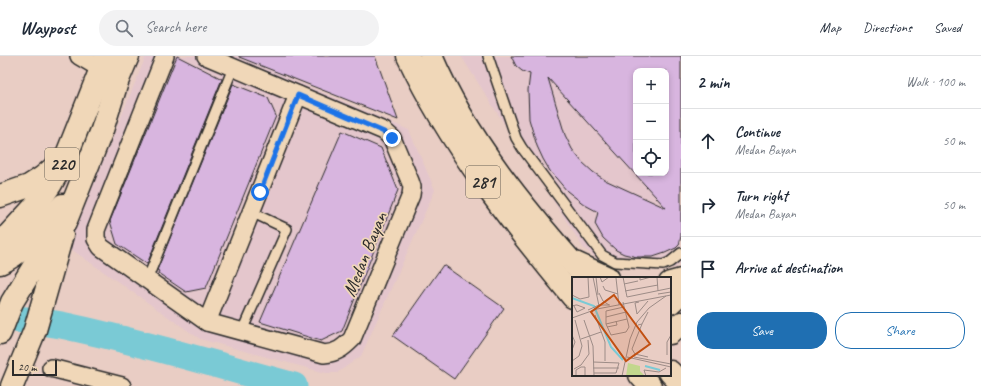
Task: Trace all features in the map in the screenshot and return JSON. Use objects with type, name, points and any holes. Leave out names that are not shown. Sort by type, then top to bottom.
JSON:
[{"type":"main road","name":"220","points":[[0,258],[51,184],[66,157],[108,69],[128,56]]},
{"type":"main road","name":"281","points":[[408,56],[443,121],[469,162],[499,204],[572,296]]},
{"type":"main road","name":"281","points":[[431,56],[441,79],[460,114],[504,180],[585,277]]},
{"type":"main road","name":"220","points":[[6,317],[39,258],[65,223],[74,203],[102,130],[108,69]]},
{"type":"main road","points":[[0,196],[30,186],[66,157]]},
{"type":"main road","points":[[6,317],[12,287],[11,281],[0,258],[18,253],[26,247],[57,211],[78,190]]},
{"type":"main road","points":[[12,386],[37,321],[65,223]]},
{"type":"main road","points":[[572,262],[606,277]]},
{"type":"main road","points":[[671,283],[681,280]]},
{"type":"main road","points":[[671,302],[681,293]]},
{"type":"main road","points":[[671,332],[681,323]]},
{"type":"main road","points":[[671,373],[681,384]]},
{"type":"main road","points":[[641,376],[650,386]]},
{"type":"main road","points":[[656,376],[665,386]]},
{"type":"street","points":[[79,56],[108,69]]},
{"type":"street","name":"Medan Bayan","points":[[165,56],[96,230],[96,239],[101,247],[207,322],[324,354],[333,353],[343,348],[352,339],[411,195],[412,187],[392,138],[388,134],[206,56]]},
{"type":"street","points":[[207,322],[298,95]]},
{"type":"street","points":[[51,368],[122,386]]},
{"type":"lane","points":[[488,56],[516,138],[602,255],[615,262],[663,265],[681,254]]},
{"type":"lane","points":[[147,280],[233,68]]},
{"type":"lane","points":[[242,331],[287,228],[251,212]]},
{"type":"shaded area","points":[[146,56],[239,56],[409,130],[435,190],[361,356],[337,373],[326,373],[200,339],[68,247]]},
{"type":"shaded area","points":[[461,56],[681,56],[681,262],[675,268],[609,267],[584,249]]},
{"type":"building","points":[[177,56],[222,79],[147,264],[117,244],[110,221]]},
{"type":"building","points":[[375,56],[398,120],[239,57]]},
{"type":"building","points":[[511,56],[681,56],[681,236],[679,245],[676,248],[653,257],[637,257],[624,254],[616,250],[603,238],[595,224],[598,212],[585,205],[567,191],[550,171],[543,159],[537,146],[529,119],[528,90],[530,74],[522,71],[516,66]]},
{"type":"building","points":[[233,84],[268,98],[276,116],[206,288],[186,292],[158,273],[159,271],[157,270]]},
{"type":"building","points":[[342,131],[381,148],[398,190],[342,331],[321,341],[260,322]]},
{"type":"building","points":[[443,265],[504,308],[454,379],[393,336]]},
{"type":"waterway","points":[[0,317],[53,324],[90,331],[294,386]]},
{"type":"route","points":[[260,192],[298,95],[384,132],[392,138]]}]
